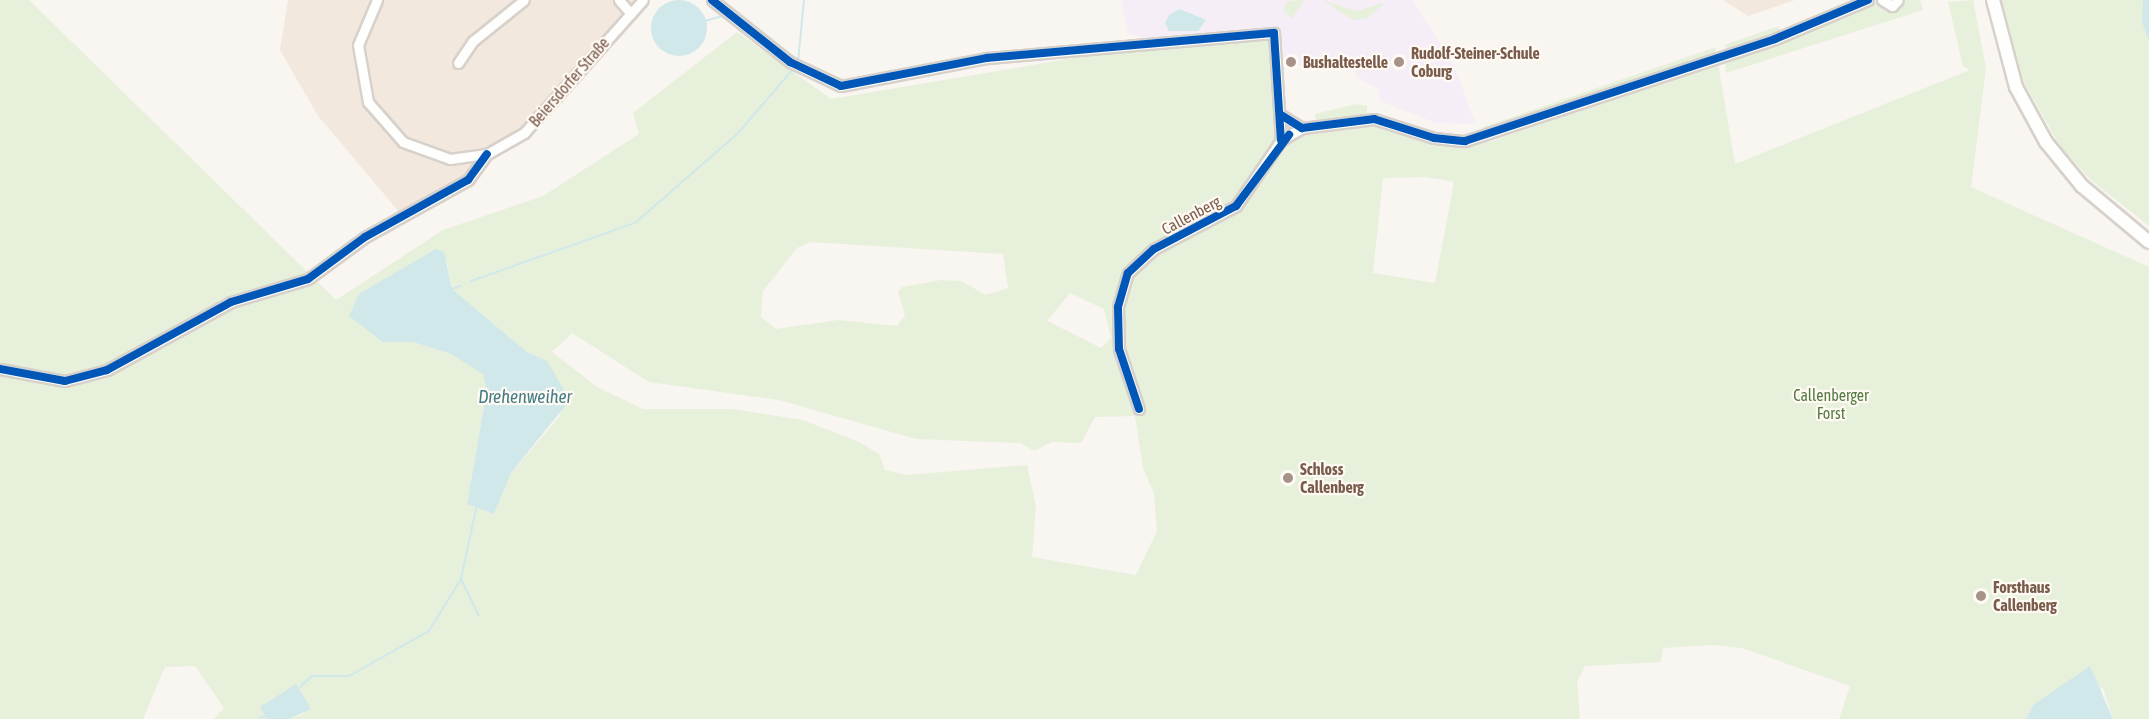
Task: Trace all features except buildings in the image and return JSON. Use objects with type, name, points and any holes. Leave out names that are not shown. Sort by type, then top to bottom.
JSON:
[{"type":"street","points":[[377,0],[361,31],[358,57],[362,86],[378,117],[403,142],[434,156],[487,154]]},
{"type":"street","points":[[458,63],[473,41],[524,0]]},
{"type":"street","points":[[619,0],[631,14]]},
{"type":"street","name":"Beiersdorfer Straße","points":[[487,154],[538,120],[581,63],[643,0]]},
{"type":"street","points":[[712,0],[790,62],[802,70],[841,86],[987,58],[1274,33],[1281,140],[1302,128],[1374,119],[1450,141],[1482,137],[1775,39],[1868,0]]},
{"type":"street","points":[[1882,0],[1892,6],[1898,0]]},
{"type":"street","points":[[1993,0],[2016,87],[2046,142],[2082,186],[2149,242]]},
{"type":"street","points":[[1281,115],[1302,128]]},
{"type":"street","name":"Callenberg","points":[[1139,409],[1119,349],[1121,288],[1147,254],[1236,206],[1281,140]]},
{"type":"street","points":[[0,369],[65,381],[107,370],[231,302],[308,279],[365,237],[468,180],[487,154]]},
{"type":"shaded area","points":[[288,0],[643,0],[489,160],[401,214],[318,116],[280,50]]},
{"type":"shaded area","name":"Rudolf-Steiner-Schule Coburg","points":[[1121,0],[1413,0],[1454,66],[1476,124],[1436,123],[1380,101],[1378,89],[1361,80],[1343,58],[1283,68],[1278,28],[1148,38],[1128,34]]},
{"type":"shaded area","points":[[1723,0],[1795,0],[1748,16]]},
{"type":"green space","name":"Callenberger Forst","points":[[0,0],[29,0],[336,300],[443,230],[543,196],[639,134],[633,113],[737,32],[831,99],[1098,54],[1264,36],[1271,44],[1279,119],[1288,140],[1340,126],[1376,125],[1435,146],[1492,141],[1718,63],[1735,164],[1970,70],[1963,66],[1948,2],[1973,0],[1986,68],[1971,187],[2149,267],[2149,719],[2113,719],[2103,688],[2033,705],[2026,719],[1839,719],[1850,686],[1742,648],[1711,645],[1663,648],[1661,662],[1585,666],[1577,681],[1580,719],[289,719],[305,713],[260,707],[266,719],[214,719],[224,708],[195,666],[165,667],[143,719],[0,719]],"holes":[[[1425,177],[1454,182],[1435,283],[1373,273],[1383,178]],[[811,242],[1003,254],[1008,288],[986,295],[961,281],[941,280],[902,287],[898,292],[905,315],[897,326],[838,320],[776,329],[761,317],[763,291],[797,248]],[[436,250],[447,262],[452,289],[527,352],[547,362],[560,416],[511,473],[494,514],[467,504],[487,389],[483,373],[451,354],[413,342]],[[1070,293],[1104,309],[1111,338],[1101,348],[1047,321]],[[572,333],[649,382],[779,400],[916,439],[1020,443],[1034,451],[1052,442],[1081,443],[1095,417],[1135,416],[1143,468],[1154,493],[1157,531],[1136,575],[1032,557],[1036,506],[1027,465],[907,475],[885,470],[879,454],[859,442],[803,420],[732,409],[643,409],[597,387],[552,352]]]},
{"type":"green space","points":[[1304,0],[1292,19],[1283,10],[1288,1]]},
{"type":"green space","points":[[1322,0],[1357,11],[1386,2],[1368,18],[1353,20]]},
{"type":"green space","points":[[1902,0],[1920,0],[1923,10],[1726,73],[1725,60],[1874,1],[1886,11]]},
{"type":"green space","points":[[2000,0],[2149,0],[2149,226],[2091,180],[2060,146],[2018,72]]},
{"type":"green space","points":[[1779,26],[1780,32],[1728,50],[1724,45]]},
{"type":"green space","points":[[1716,47],[1715,55],[1485,132],[1483,127]]},
{"type":"green space","points":[[1356,104],[1367,106],[1367,114],[1316,123],[1315,114]]},
{"type":"water","points":[[679,0],[690,2],[699,8],[705,17],[707,28],[705,39],[699,48],[690,54],[679,56],[668,54],[659,48],[653,39],[651,28],[653,17],[659,8],[668,2]]},
{"type":"water","points":[[2143,0],[2149,0],[2149,41],[2142,22]]},
{"type":"water","points":[[1180,9],[1206,20],[1198,31],[1169,31],[1165,23],[1169,15]]},
{"type":"water","name":"Drehenweiher","points":[[436,249],[444,252],[452,289],[527,352],[547,361],[570,400],[511,473],[494,514],[467,504],[487,389],[483,374],[451,354],[413,342],[383,342],[349,316],[359,294]]},
{"type":"water","points":[[2090,666],[2113,719],[2026,719],[2033,705]]},
{"type":"water","points":[[296,684],[311,709],[289,719],[266,719],[260,707]]},
{"type":"waterway","points":[[798,62],[804,0]]},
{"type":"waterway","points":[[705,21],[722,16],[792,71]]},
{"type":"waterway","points":[[471,281],[635,223],[738,133],[795,67]]},
{"type":"waterway","points":[[452,289],[460,286]]},
{"type":"waterway","points":[[300,687],[312,676],[349,676],[429,631],[461,579],[476,509]]},
{"type":"waterway","points":[[461,579],[479,616]]},
{"type":"waterway","points":[[258,719],[264,716]]},
{"type":"cycle path","points":[[712,0],[790,62],[841,86],[987,58],[1274,33],[1281,140]]},
{"type":"cycle path","points":[[1281,115],[1302,128],[1374,119],[1434,138],[1465,141],[1775,39],[1868,0]]},
{"type":"cycle path","points":[[1139,409],[1119,349],[1118,307],[1128,273],[1154,249],[1236,206],[1289,135]]},
{"type":"cycle path","points":[[0,369],[65,381],[107,370],[231,302],[308,279],[365,237],[468,180],[487,154]]},
{"type":"place","name":"Bushaltestelle","points":[[1291,62]]},
{"type":"place","name":"Rudolf-Steiner-Schule Coburg","points":[[1399,62]]},
{"type":"place","name":"Schloss Callenberg","points":[[1288,478]]},
{"type":"place","name":"Forsthaus Callenberg","points":[[1981,596]]}]
